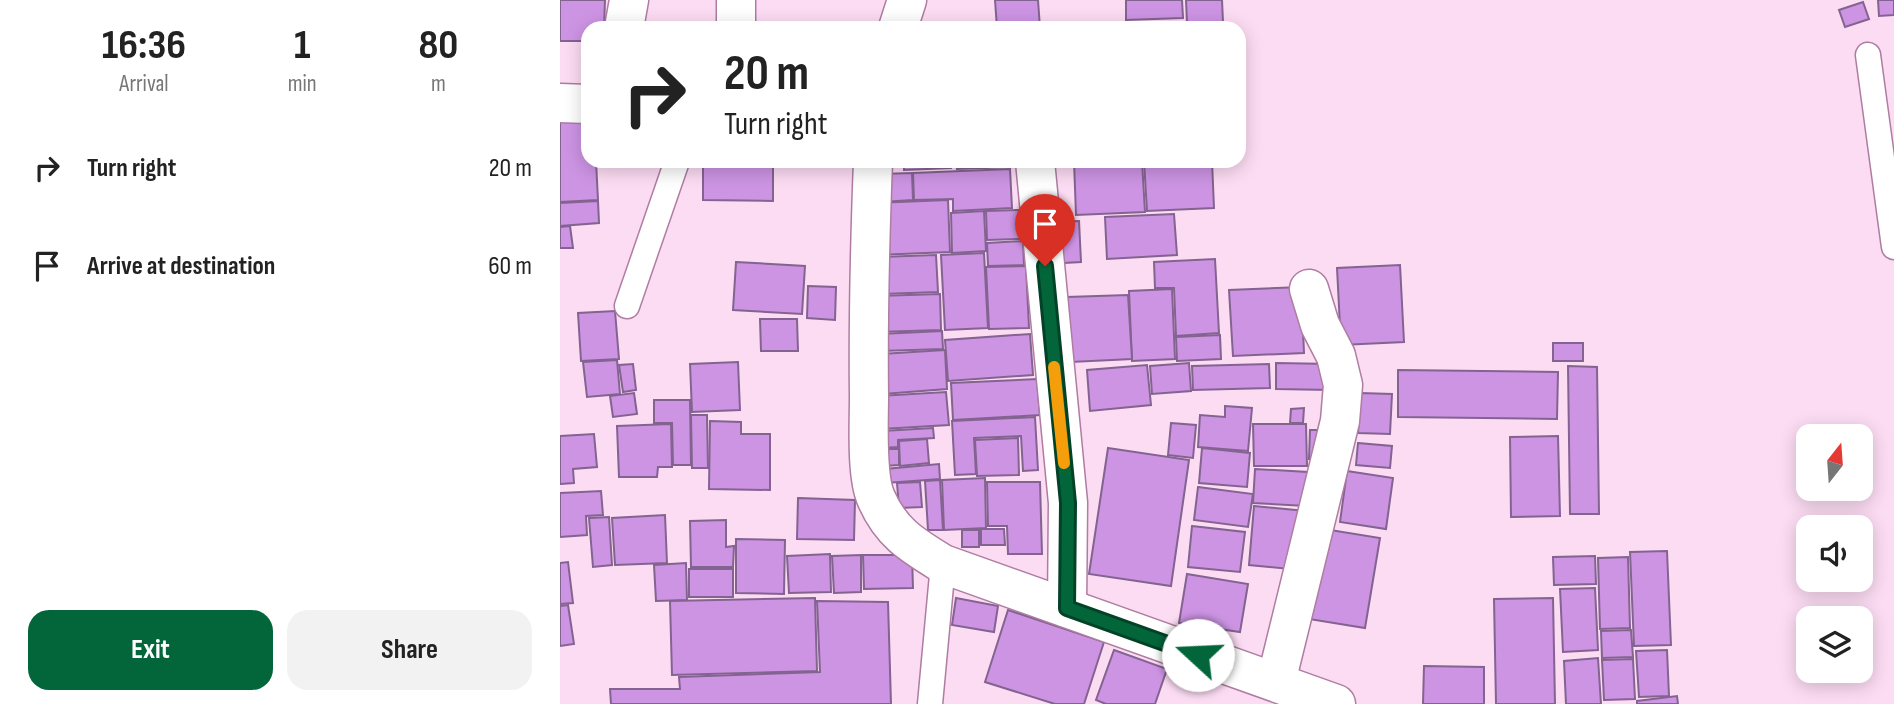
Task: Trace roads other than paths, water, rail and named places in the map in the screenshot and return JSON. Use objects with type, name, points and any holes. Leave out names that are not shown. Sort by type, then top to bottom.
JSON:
[{"type":"street","points":[[625,21],[629,0]]},
{"type":"street","points":[[736,0],[736,21]]},
{"type":"street","points":[[900,21],[907,0]]},
{"type":"street","points":[[560,103],[581,104]]},
{"type":"street","points":[[873,168],[868,279],[869,446],[874,495],[889,523],[907,542],[943,564],[1336,704]]},
{"type":"street","points":[[1036,168],[1068,503],[1067,608]]},
{"type":"street","points":[[1276,682],[1340,421],[1343,385],[1336,356],[1320,325],[1309,289]]},
{"type":"lane","points":[[1867,55],[1894,247]]},
{"type":"lane","points":[[627,306],[675,168]]},
{"type":"lane","points":[[930,704],[943,564]]}]
